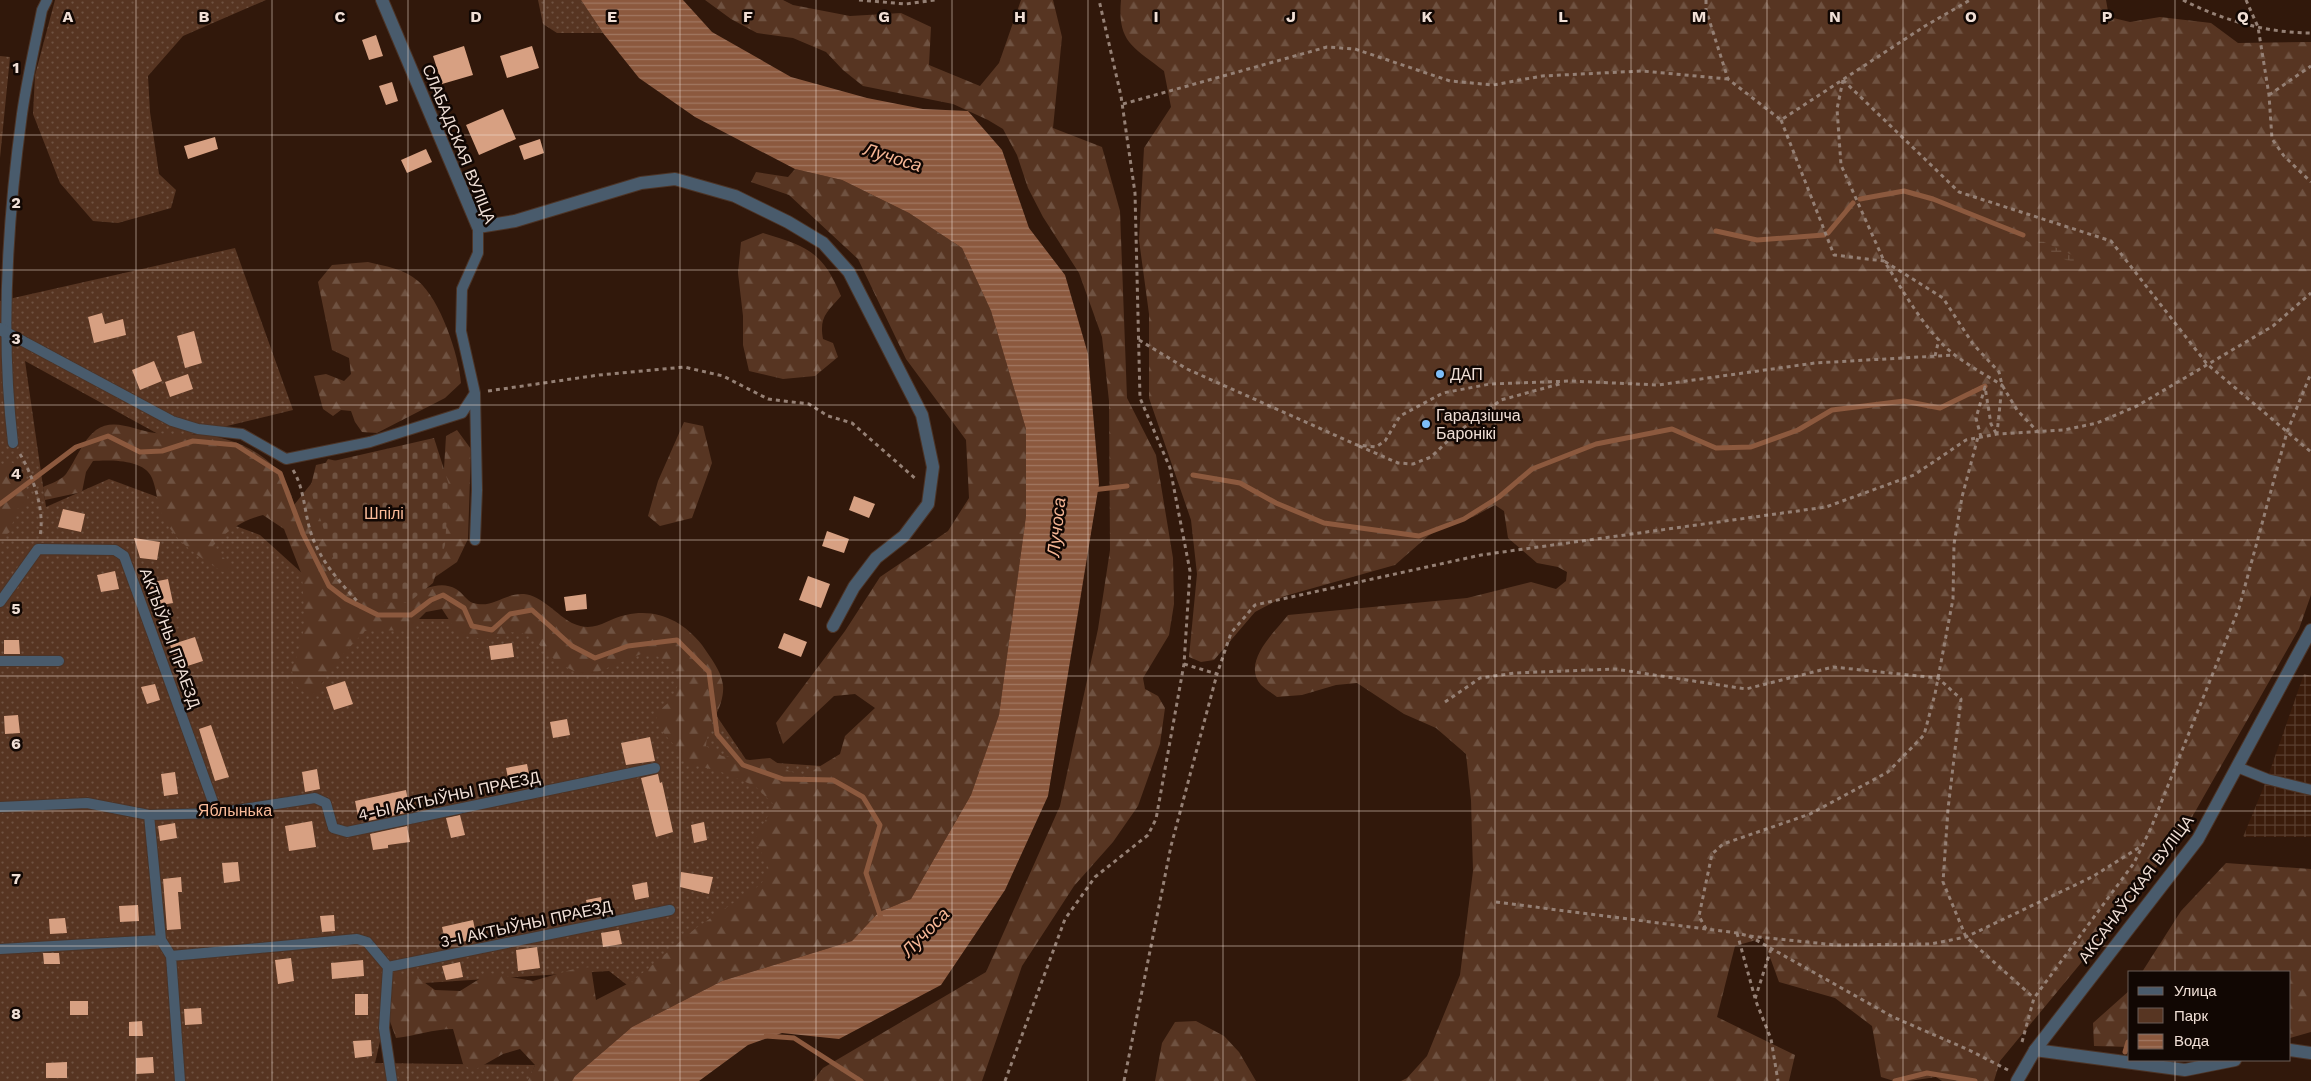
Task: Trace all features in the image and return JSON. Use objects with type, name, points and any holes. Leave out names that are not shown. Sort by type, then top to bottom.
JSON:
[{"type":"street","name":"СЛАБАДСКАЯ ВУЛІЦА","points":[[382,0],[478,226]]},
{"type":"street","points":[[478,226],[515,221],[641,183],[674,179],[735,196],[788,222],[823,243],[849,272],[922,415],[933,467],[928,504],[904,536],[876,558],[854,587],[833,626]]},
{"type":"street","name":"АКСАНАЎСКАЯ ВУЛІЦА","points":[[2018,1079],[2035,1050],[2198,839],[2310,632]]},
{"type":"street","points":[[2035,1050],[2185,1070],[2230,1061]]},
{"type":"street","points":[[2291,1050],[2311,1053]]},
{"type":"lane","points":[[13,442],[3,330],[9,245],[22,114],[42,10],[47,0]]},
{"type":"lane","name":"СЛАБАДСКАЯ ВУЛІЦА","points":[[475,540],[477,490],[475,393],[461,331],[462,289],[478,253],[478,226]]},
{"type":"lane","points":[[3,330],[172,421],[198,429],[242,434],[286,459],[370,442],[462,413],[475,393]]},
{"type":"lane","points":[[0,602],[38,549]]},
{"type":"lane","name":"АКТЫЎНЫ ПРАЕЗД","points":[[38,549],[115,550],[124,556],[217,813]]},
{"type":"lane","points":[[0,661],[59,660]]},
{"type":"lane","points":[[2237,767],[2267,779],[2311,790]]},
{"type":"lane","name":"4-Ы АКТЫЎНЫ ПРАЕЗД","points":[[0,807],[87,803],[149,815],[217,813],[315,798],[326,803],[333,828],[347,832],[655,768]]},
{"type":"lane","points":[[149,815],[161,940],[171,956],[180,1081]]},
{"type":"lane","name":"3-І АКТЫЎНЫ ПРАЕЗД","points":[[388,967],[670,910]]},
{"type":"lane","points":[[171,956],[357,939],[367,942],[388,967],[384,1028],[392,1081]]},
{"type":"lane","points":[[0,949],[161,940]]},
{"type":"path","points":[[859,0],[906,4],[934,0]]},
{"type":"path","points":[[1005,1081],[1065,919],[1095,877],[1148,835],[1156,819],[1184,664],[1190,571],[1170,468],[1140,398],[1135,193],[1123,104],[1099,0]]},
{"type":"path","points":[[1706,0],[1706,10],[1728,78],[1781,120],[1834,255],[1884,261],[1943,298],[1973,344],[1999,372],[2002,385],[2017,410],[2037,431]]},
{"type":"path","points":[[1781,120],[1925,26],[1970,0]]},
{"type":"path","points":[[2183,0],[2206,12],[2258,27],[2290,33],[2311,33]]},
{"type":"path","points":[[2246,0],[2258,27],[2269,95],[2272,139],[2284,156],[2311,182]]},
{"type":"path","points":[[1123,104],[1249,71],[1327,47],[1355,49],[1450,82],[1493,85],[1542,76],[1642,71],[1728,78]]},
{"type":"path","points":[[2269,95],[2311,66]]},
{"type":"path","points":[[1843,80],[1837,109],[1841,165],[1884,261],[1923,321],[1955,355],[2002,385]]},
{"type":"path","points":[[1843,80],[1959,192],[2111,241],[2207,364],[2311,452]]},
{"type":"path","points":[[1124,1081],[1171,846],[1217,674],[1231,633],[1255,605],[1481,555],[1826,507],[1914,475],[1966,440],[1997,434],[2064,430],[2097,423],[2137,406],[2207,364],[2237,349],[2273,326],[2311,293]]},
{"type":"path","points":[[1935,356],[1940,339]]},
{"type":"path","points":[[1138,340],[1187,369],[1398,463],[1413,464],[1431,457],[1454,435],[1501,400],[1570,381]]},
{"type":"path","points":[[1356,445],[1376,446],[1386,441],[1400,416],[1443,393],[1490,384],[1570,381],[1658,385],[1815,363],[1955,355]]},
{"type":"path","points":[[475,393],[599,374],[684,367],[723,376],[768,399],[809,404],[828,416],[852,423],[908,474],[930,488]]},
{"type":"path","points":[[2022,1050],[2023,1032],[2034,998],[2134,863],[2142,846],[2239,608],[2287,432],[2311,373]]},
{"type":"path","points":[[1997,434],[2002,385]]},
{"type":"path","points":[[1706,929],[1700,916],[1712,854],[1724,844],[1810,814],[1888,772],[1924,735],[1938,678],[1953,598],[1954,544],[1962,496],[1980,437],[1976,418],[1985,387],[1991,424],[1997,434]]},
{"type":"path","points":[[13,442],[30,471],[43,522],[38,549]]},
{"type":"path","points":[[286,459],[300,480],[310,531],[331,573],[357,601]]},
{"type":"path","points":[[1184,664],[1217,674]]},
{"type":"path","points":[[1445,702],[1480,678],[1515,673],[1615,670],[1746,688],[1834,667],[1938,678],[1961,699],[1948,809],[1943,882],[1966,937],[2034,998]]},
{"type":"path","points":[[1496,902],[1749,936],[1836,945],[1931,944],[1966,937],[2092,877],[2142,846]]},
{"type":"path","points":[[1737,933],[1755,998],[1771,1039],[1778,1081]]},
{"type":"path","points":[[1749,936],[1894,1017],[1969,1050],[2018,1079]]},
{"type":"path","points":[[1755,998],[1771,949]]},
{"type":"shaded area","points":[[2304,674],[2311,676],[2311,837],[2243,837],[2267,779]]},
{"type":"green space","points":[[55,0],[266,0],[183,36],[148,76],[150,112],[159,174],[176,190],[171,208],[118,223],[93,221],[60,183],[33,114],[35,75]]},
{"type":"green space","points":[[538,0],[581,0],[603,33],[557,33],[543,24]]},
{"type":"green space","points":[[705,0],[783,0],[793,5],[850,16],[901,13],[931,27],[929,65],[980,86],[999,63],[1021,0],[1053,0],[1062,37],[1053,128],[1102,147],[1120,211],[1127,398],[1156,455],[1173,558],[1174,604],[1169,635],[1143,678],[1145,689],[1158,696],[1165,708],[1160,744],[1138,806],[1113,842],[1074,886],[1022,966],[982,1081],[813,1081],[823,1068],[986,972],[1060,806],[1098,629],[1110,550],[1109,401],[1102,337],[1079,273],[1043,217],[1028,188],[1017,155],[1003,129],[953,104],[863,86],[843,70],[826,52],[793,38],[757,33],[731,19]]},
{"type":"green space","points":[[1121,0],[2106,0],[2109,17],[2130,22],[2160,17],[2211,23],[2238,43],[2311,42],[2311,595],[2299,629],[2183,833],[2100,940],[2000,1061],[1994,1081],[1942,1081],[1936,1077],[1894,1081],[1881,1077],[1872,1026],[1835,998],[1779,982],[1763,938],[1735,946],[1717,1017],[1795,1055],[1789,1081],[1401,1081],[1407,1078],[1427,1056],[1460,975],[1473,871],[1471,800],[1466,754],[1436,728],[1404,714],[1357,683],[1336,685],[1302,695],[1277,697],[1261,685],[1256,676],[1257,657],[1268,639],[1288,615],[1467,598],[1531,582],[1556,589],[1566,581],[1567,572],[1558,567],[1537,563],[1508,538],[1504,511],[1495,505],[1473,517],[1449,522],[1428,536],[1395,565],[1285,596],[1255,612],[1214,660],[1201,662],[1189,657],[1197,574],[1191,520],[1149,398],[1149,314],[1139,240],[1144,148],[1171,107],[1164,71],[1136,49],[1125,35],[1120,14]]},
{"type":"green space","points":[[0,56],[10,57],[0,158]]},
{"type":"green space","points":[[795,169],[842,180],[909,213],[962,248],[991,311],[1026,429],[1026,516],[999,715],[971,795],[911,899],[879,912],[852,941],[722,981],[632,1027],[575,1076],[572,1081],[528,1081],[535,1065],[520,1049],[503,1054],[473,1071],[463,1064],[453,1029],[396,1038],[387,1013],[395,976],[411,973],[435,990],[460,991],[489,973],[533,981],[574,969],[591,967],[596,1000],[633,981],[696,928],[760,885],[770,871],[755,839],[774,805],[755,786],[719,771],[690,764],[662,731],[655,714],[674,698],[680,677],[656,655],[641,654],[585,677],[557,662],[528,634],[510,632],[490,640],[459,635],[442,609],[426,612],[408,630],[365,631],[329,669],[318,692],[308,696],[293,683],[292,668],[305,625],[302,575],[284,529],[263,515],[242,523],[229,531],[213,546],[232,567],[223,572],[188,548],[167,525],[159,506],[152,478],[142,467],[126,462],[93,461],[86,472],[82,492],[45,500],[43,487],[55,482],[66,474],[91,434],[103,426],[110,425],[125,426],[155,433],[205,435],[235,442],[249,448],[262,456],[282,477],[290,490],[294,505],[328,459],[443,485],[446,436],[457,430],[471,449],[468,539],[457,562],[409,595],[432,586],[444,585],[458,590],[471,602],[480,604],[493,603],[517,594],[530,595],[572,623],[587,627],[600,625],[619,617],[637,613],[648,613],[669,618],[686,629],[702,645],[715,664],[722,679],[723,693],[706,746],[722,756],[750,760],[770,758],[789,771],[804,776],[840,754],[845,736],[875,708],[855,694],[834,696],[783,744],[776,723],[845,631],[880,577],[948,531],[969,498],[966,440],[906,359],[858,259],[789,195],[751,182],[756,172],[788,177]]},
{"type":"green space","points":[[763,233],[791,242],[812,253],[827,269],[841,296],[825,315],[822,325],[823,339],[833,343],[838,357],[815,376],[783,379],[749,371],[743,345],[743,316],[738,273],[741,242]]},
{"type":"green space","points":[[2023,235],[2029,235],[2072,255],[2076,262],[2066,260],[2025,240]]},
{"type":"green space","name":"Яблынька","points":[[235,248],[293,410],[169,440],[25,361],[46,507],[109,479],[260,535],[324,593],[379,619],[476,619],[588,648],[660,632],[747,761],[821,766],[759,911],[640,995],[609,971],[393,985],[375,1063],[535,1065],[529,1081],[0,1081],[0,301]]},
{"type":"green space","points":[[368,262],[394,268],[407,274],[426,289],[447,328],[457,358],[461,383],[445,398],[377,433],[362,432],[355,422],[351,411],[341,410],[333,416],[323,409],[314,376],[326,374],[344,381],[351,374],[349,358],[332,350],[318,282],[332,265]]},
{"type":"green space","points":[[684,422],[703,426],[712,463],[692,518],[660,526],[648,516],[658,481]]},
{"type":"green space","name":"Шпілі","points":[[434,438],[449,485],[445,545],[433,583],[408,603],[381,602],[354,592],[334,559],[310,489],[316,465]]},
{"type":"green space","points":[[5,462],[11,462],[24,471],[28,503],[17,509],[10,532],[0,539],[0,474]]},
{"type":"green space","points":[[2226,863],[2311,869],[2311,1032],[2291,1038],[2291,971],[2143,971],[2181,911]]},
{"type":"green space","points":[[2128,992],[2128,1047],[2094,1046],[2093,1023]]},
{"type":"green space","points":[[1196,1021],[1224,1036],[1239,1052],[1256,1081],[1155,1081],[1162,1043],[1175,1022]]},
{"type":"water","name":"Лучоса","points":[[581,0],[683,0],[712,32],[791,77],[867,98],[923,109],[968,111],[1002,150],[1029,228],[1065,275],[1088,354],[1099,484],[1048,796],[1005,890],[941,985],[839,1039],[782,1033],[748,1045],[699,1081],[572,1081],[575,1076],[632,1027],[722,981],[852,941],[879,912],[911,899],[971,795],[999,715],[1026,516],[1026,429],[991,311],[962,248],[909,213],[842,180],[795,169],[695,117],[639,78],[603,33]]},
{"type":"building","points":[[376,35],[383,56],[369,60],[362,40]]},
{"type":"building","points":[[464,46],[473,75],[442,84],[433,56]]},
{"type":"building","points":[[532,46],[539,68],[507,78],[500,56]]},
{"type":"building","points":[[392,82],[398,101],[386,105],[379,86]]},
{"type":"building","points":[[503,109],[516,139],[479,155],[466,125]]},
{"type":"building","points":[[215,137],[218,149],[188,159],[184,146]]},
{"type":"building","points":[[540,139],[544,153],[524,160],[519,146]]},
{"type":"building","points":[[426,149],[432,162],[407,173],[401,160]]},
{"type":"building","points":[[102,313],[105,324],[123,319],[126,335],[94,343],[88,317]]},
{"type":"building","points":[[194,331],[202,363],[185,368],[177,336]]},
{"type":"building","points":[[154,361],[162,381],[140,390],[132,370]]},
{"type":"building","points":[[188,374],[193,389],[170,397],[165,382]]},
{"type":"building","points":[[854,496],[875,504],[869,518],[849,510]]},
{"type":"building","points":[[63,509],[85,514],[81,532],[58,527]]},
{"type":"building","points":[[827,531],[849,539],[844,553],[822,546]]},
{"type":"building","points":[[134,538],[160,542],[157,560],[140,558]]},
{"type":"building","points":[[115,571],[119,589],[101,592],[97,575]]},
{"type":"building","points":[[808,576],[830,584],[821,608],[799,600]]},
{"type":"building","points":[[168,579],[173,603],[156,606],[148,583]]},
{"type":"building","points":[[586,594],[587,609],[566,611],[564,597]]},
{"type":"building","points":[[784,633],[807,642],[801,657],[778,648]]},
{"type":"building","points":[[195,637],[203,661],[178,669],[170,645]]},
{"type":"building","points":[[4,640],[19,640],[20,654],[4,654]]},
{"type":"building","points":[[512,643],[514,657],[491,660],[489,646]]},
{"type":"building","points":[[345,681],[353,704],[334,710],[326,687]]},
{"type":"building","points":[[155,684],[160,700],[147,704],[141,687]]},
{"type":"building","points":[[18,715],[20,733],[5,734],[4,716]]},
{"type":"building","points":[[567,719],[570,735],[553,738],[550,722]]},
{"type":"building","points":[[211,725],[229,777],[215,781],[199,729]]},
{"type":"building","points":[[650,737],[655,761],[626,765],[621,743]]},
{"type":"building","points":[[527,764],[530,779],[509,783],[506,768]]},
{"type":"building","points":[[317,769],[320,789],[305,792],[302,772]]},
{"type":"building","points":[[175,772],[178,794],[164,796],[161,774]]},
{"type":"building","points":[[658,774],[660,783],[662,782],[673,832],[656,837],[641,778]]},
{"type":"building","points":[[406,790],[409,805],[404,806],[405,813],[368,821],[367,814],[358,816],[355,801]]},
{"type":"building","points":[[460,815],[465,835],[451,838],[446,818]]},
{"type":"building","points":[[312,821],[316,847],[289,851],[285,826]]},
{"type":"building","points":[[704,822],[707,840],[694,843],[691,825]]},
{"type":"building","points":[[175,823],[177,838],[160,841],[158,826]]},
{"type":"building","points":[[407,826],[410,842],[388,845],[388,848],[373,850],[370,834]]},
{"type":"building","points":[[238,862],[240,881],[224,883],[222,863]]},
{"type":"building","points":[[681,872],[713,877],[709,894],[680,887]]},
{"type":"building","points":[[181,877],[182,892],[178,892],[181,929],[167,930],[163,879]]},
{"type":"building","points":[[647,882],[649,897],[635,900],[632,885]]},
{"type":"building","points":[[601,897],[604,911],[589,914],[586,900]]},
{"type":"building","points":[[138,905],[139,921],[120,922],[119,906]]},
{"type":"building","points":[[334,915],[335,931],[322,932],[320,916]]},
{"type":"building","points":[[65,918],[67,933],[50,934],[49,919]]},
{"type":"building","points":[[473,920],[477,939],[446,945],[442,927]]},
{"type":"building","points":[[619,930],[622,944],[603,947],[601,933]]},
{"type":"building","points":[[537,947],[540,968],[518,971],[516,950]]},
{"type":"building","points":[[43,953],[59,953],[60,964],[44,964]]},
{"type":"building","points":[[291,958],[294,981],[278,984],[275,960]]},
{"type":"building","points":[[363,960],[364,976],[332,979],[331,963]]},
{"type":"building","points":[[460,962],[463,977],[446,980],[442,966]]},
{"type":"building","points":[[355,994],[368,994],[368,1015],[355,1015]]},
{"type":"building","points":[[70,1001],[88,1001],[88,1015],[70,1015]]},
{"type":"building","points":[[201,1008],[202,1024],[185,1025],[184,1009]]},
{"type":"building","points":[[142,1021],[143,1036],[129,1036],[129,1022]]},
{"type":"building","points":[[371,1040],[372,1056],[355,1058],[353,1041]]},
{"type":"building","points":[[153,1057],[154,1073],[136,1074],[136,1058]]},
{"type":"building","points":[[67,1062],[67,1078],[46,1078],[46,1063]]},
{"type":"waterway","points":[[1860,199],[1904,191],[1933,199],[2023,235]]},
{"type":"waterway","points":[[1828,233],[1853,203]]},
{"type":"waterway","points":[[1716,231],[1757,240],[1824,235]]},
{"type":"waterway","points":[[1193,475],[1240,483],[1276,503],[1324,523],[1419,536],[1464,519],[1499,497],[1532,469],[1596,444],[1672,429],[1716,448],[1751,447],[1798,430],[1832,410],[1904,401],[1940,408],[1985,386]]},
{"type":"waterway","points":[[0,504],[76,447],[108,436],[140,452],[162,451],[193,441],[236,445],[280,473],[303,534],[329,586],[346,599],[378,615],[411,615],[431,600],[443,595],[464,608],[472,626],[492,630],[510,614],[532,610],[572,646],[595,658],[628,646],[677,640],[709,672],[717,734],[743,765],[783,779],[833,780],[863,797],[880,825],[866,873],[881,918]]},
{"type":"waterway","points":[[1092,490],[1127,486]]},
{"type":"waterway","points":[[766,1036],[794,1038],[861,1081]]},
{"type":"waterway","points":[[2125,1052],[2128,1042]]},
{"type":"waterway","points":[[1895,1081],[1927,1073],[1975,1081]]},
{"type":"place","name":"ДАП","points":[[1440,374]]},
{"type":"place","name":"Гарадзішча Баронікі","points":[[1426,424]]}]
